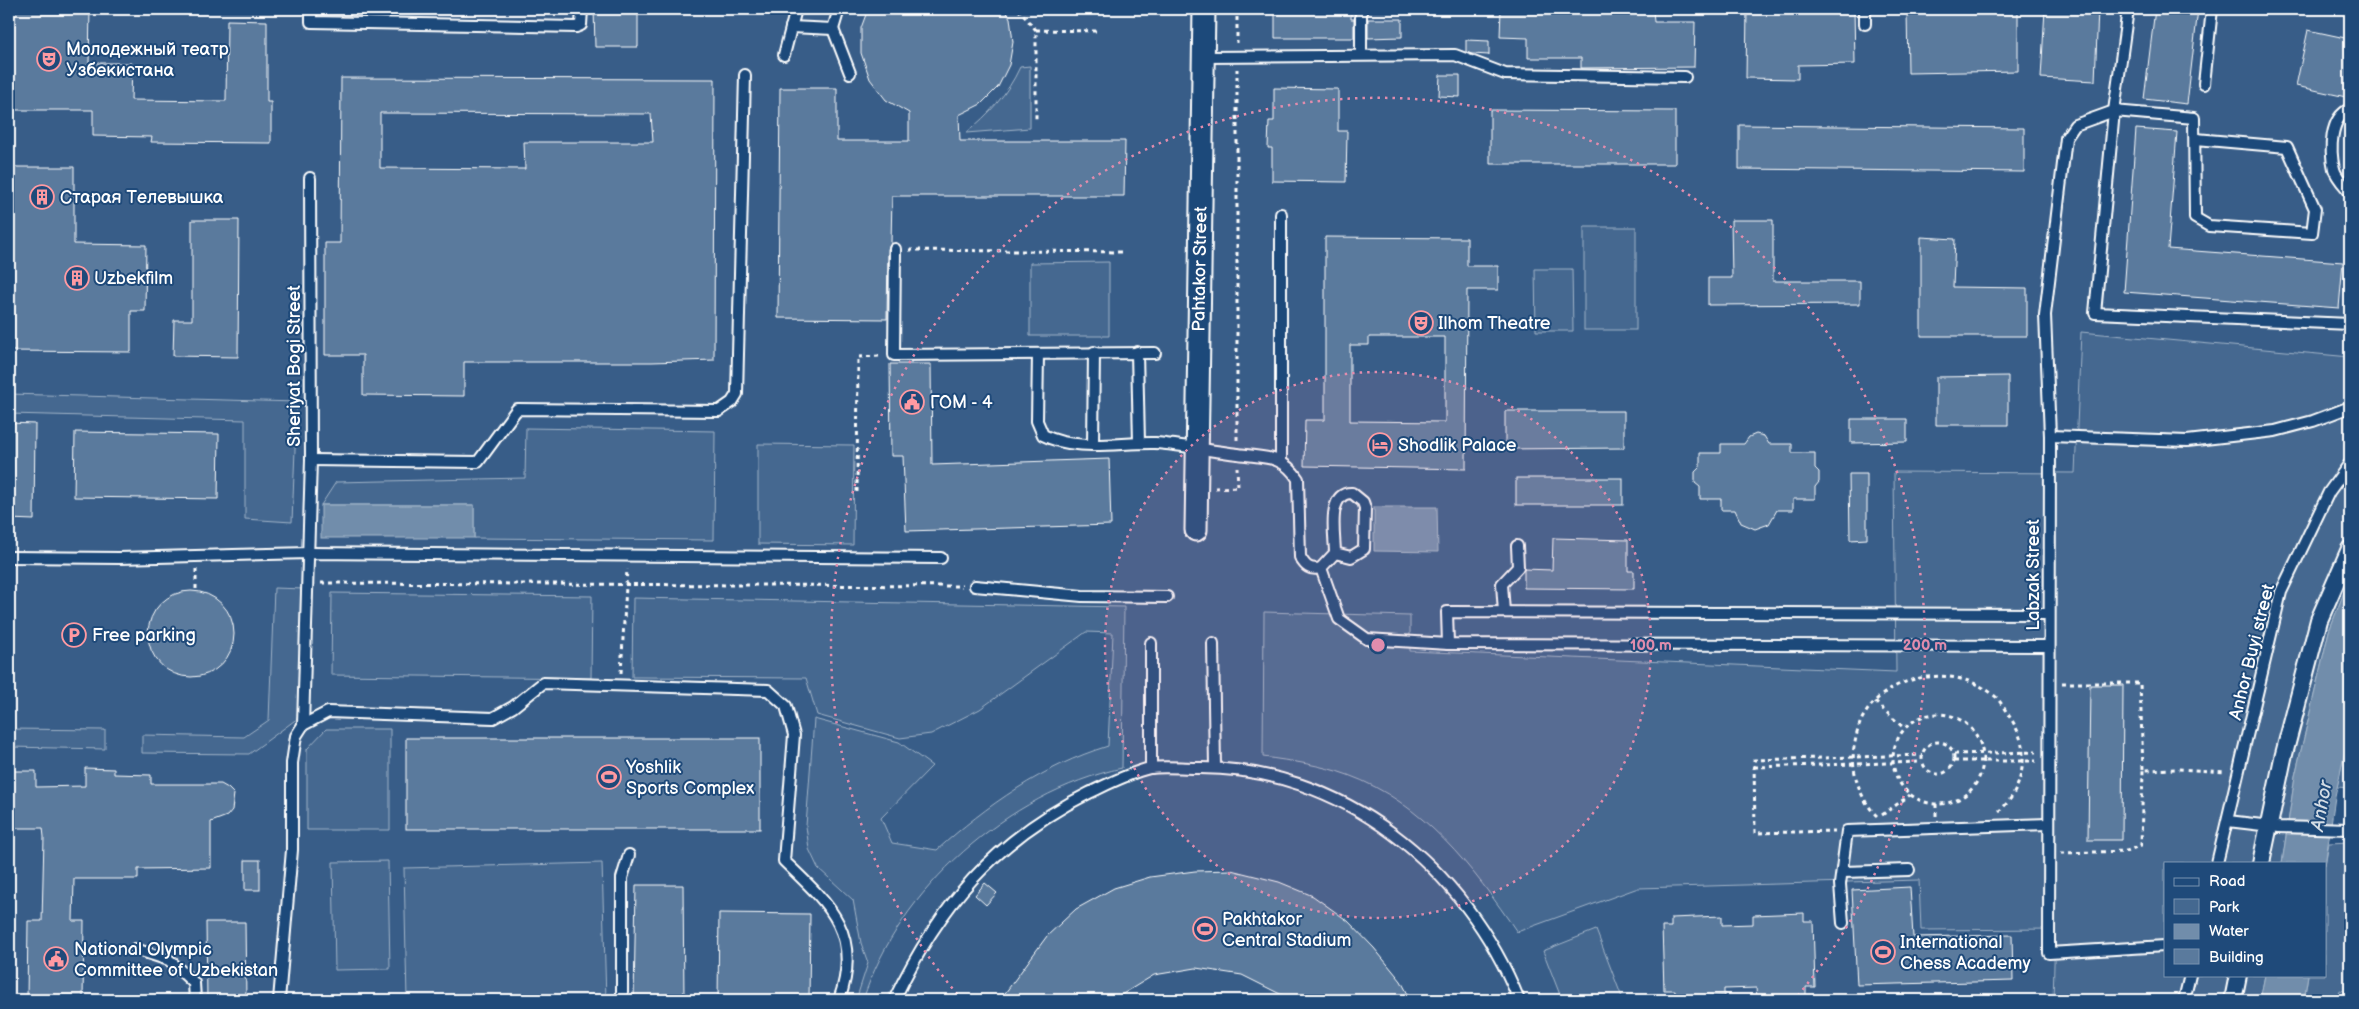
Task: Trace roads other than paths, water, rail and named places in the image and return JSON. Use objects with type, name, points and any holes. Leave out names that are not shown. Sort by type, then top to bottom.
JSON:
[{"type":"street","name":"Pahtakor Street","points":[[1196,530],[1204,9]]},
{"type":"street","points":[[2261,862],[2274,826],[2283,758],[2319,620],[2350,549]]},
{"type":"street","points":[[2233,1000],[2238,976]]},
{"type":"lane","points":[[311,9],[311,22],[576,27],[581,25],[582,9]]},
{"type":"lane","points":[[784,55],[796,9]]},
{"type":"lane","points":[[839,9],[833,29],[850,73]]},
{"type":"lane","points":[[1361,9],[1361,55]]},
{"type":"lane","points":[[1864,9],[1865,24]]},
{"type":"lane","points":[[2128,9],[2114,111],[2096,313],[2350,324]]},
{"type":"lane","points":[[2204,84],[2212,9]]},
{"type":"lane","points":[[791,27],[833,29]]},
{"type":"lane","points":[[1203,57],[1455,55],[1506,74],[1686,77]]},
{"type":"lane","points":[[311,460],[478,462],[517,409],[719,411],[732,402],[737,394],[745,75]]},
{"type":"lane","points":[[2350,110],[2345,111],[2332,130],[2334,171],[2350,192]]},
{"type":"lane","points":[[2114,111],[2194,118],[2196,139],[2195,218],[2209,226],[2312,233],[2315,209],[2287,148],[2196,139]]},
{"type":"lane","name":"Labzak Street","points":[[2114,111],[2075,125],[2066,138],[2045,315],[2050,436],[2049,953],[2164,946]]},
{"type":"lane","name":"Sheriyat Bogi Street","points":[[278,1000],[292,850],[292,763],[296,736],[303,725],[311,460],[310,178]]},
{"type":"lane","points":[[1281,214],[1281,461]]},
{"type":"lane","points":[[895,250],[894,355],[1155,353]]},
{"type":"lane","points":[[1093,445],[1094,352]]},
{"type":"lane","points":[[1138,352],[1139,443]]},
{"type":"lane","points":[[1038,354],[1037,421],[1043,435],[1056,442],[1093,445],[1139,443],[1197,447],[1237,454],[1271,457],[1281,461],[1291,468],[1298,478],[1300,557],[1306,566],[1312,569],[1321,568],[1335,553],[1335,503],[1344,495],[1352,493],[1363,502],[1365,508],[1365,544],[1360,553],[1351,557],[1335,553]]},
{"type":"lane","points":[[2050,436],[2187,441],[2275,431],[2313,421],[2350,407]]},
{"type":"lane","name":"Anhor Buyi street","points":[[2217,862],[2281,592],[2328,492],[2350,463]]},
{"type":"lane","points":[[1504,612],[1502,584],[1518,567],[1517,546]]},
{"type":"lane","points":[[9,556],[119,558],[309,553],[941,558]]},
{"type":"lane","points":[[1321,568],[1339,618],[1367,639],[1448,644],[2049,646]]},
{"type":"lane","points":[[976,586],[1082,596],[1166,597]]},
{"type":"lane","points":[[1448,644],[1447,612],[2049,614]]},
{"type":"lane","points":[[1151,643],[1151,768]]},
{"type":"lane","points":[[1213,643],[1215,768]]},
{"type":"lane","points":[[303,725],[328,712],[493,718],[513,707],[543,683],[768,690],[786,706],[794,735],[784,861],[820,895],[838,919],[847,947],[846,970],[839,1000]]},
{"type":"lane","points":[[894,1000],[915,960],[944,914],[978,872],[1015,838],[1058,810],[1104,786],[1151,768],[1215,768],[1254,772],[1293,780],[1330,794],[1363,812],[1393,834],[1423,859],[1450,887],[1473,916],[1499,960],[1519,1000]]},
{"type":"lane","points":[[2228,821],[2274,826],[2350,829]]},
{"type":"lane","points":[[1843,923],[1840,884],[1847,831],[2048,824]]},
{"type":"lane","points":[[622,1000],[622,878],[629,855]]},
{"type":"lane","points":[[1843,872],[1910,870]]},
{"type":"lane","points":[[134,950],[169,960],[194,983],[195,1000]]},
{"type":"lane","points":[[2184,1000],[2190,976]]},
{"type":"water","points":[[321,505],[474,505],[474,538],[321,538]]},
{"type":"water","points":[[1374,507],[1437,507],[1438,552],[1374,551]]},
{"type":"water","name":"Anhor","points":[[2350,577],[2350,728],[2335,797],[2325,862],[2282,862],[2295,776],[2329,631]]},
{"type":"water","points":[[2265,976],[2308,976],[2304,1000],[2260,1000]]},
{"type":"place","name":"Молодежный театр Узбекистана","points":[[49,59]]},
{"type":"place","name":"Старая Телевышка","points":[[42,197]]},
{"type":"place","name":"Uzbekfilm","points":[[77,278]]},
{"type":"place","name":"Ilhom Theatre","points":[[1421,323]]},
{"type":"place","name":"ГОМ - 4","points":[[912,402]]},
{"type":"place","name":"Shodlik Palace","points":[[1380,445]]},
{"type":"place","name":"Free parking","points":[[74,635]]},
{"type":"place","name":"Yoshlik Sports Complex","points":[[609,777]]},
{"type":"place","name":"Pakhtakor Central Stadium","points":[[1205,929]]},
{"type":"place","name":"International Chess Academy","points":[[1883,952]]},
{"type":"place","name":"National Olympic Committee of Uzbekistan","points":[[56,959]]}]
